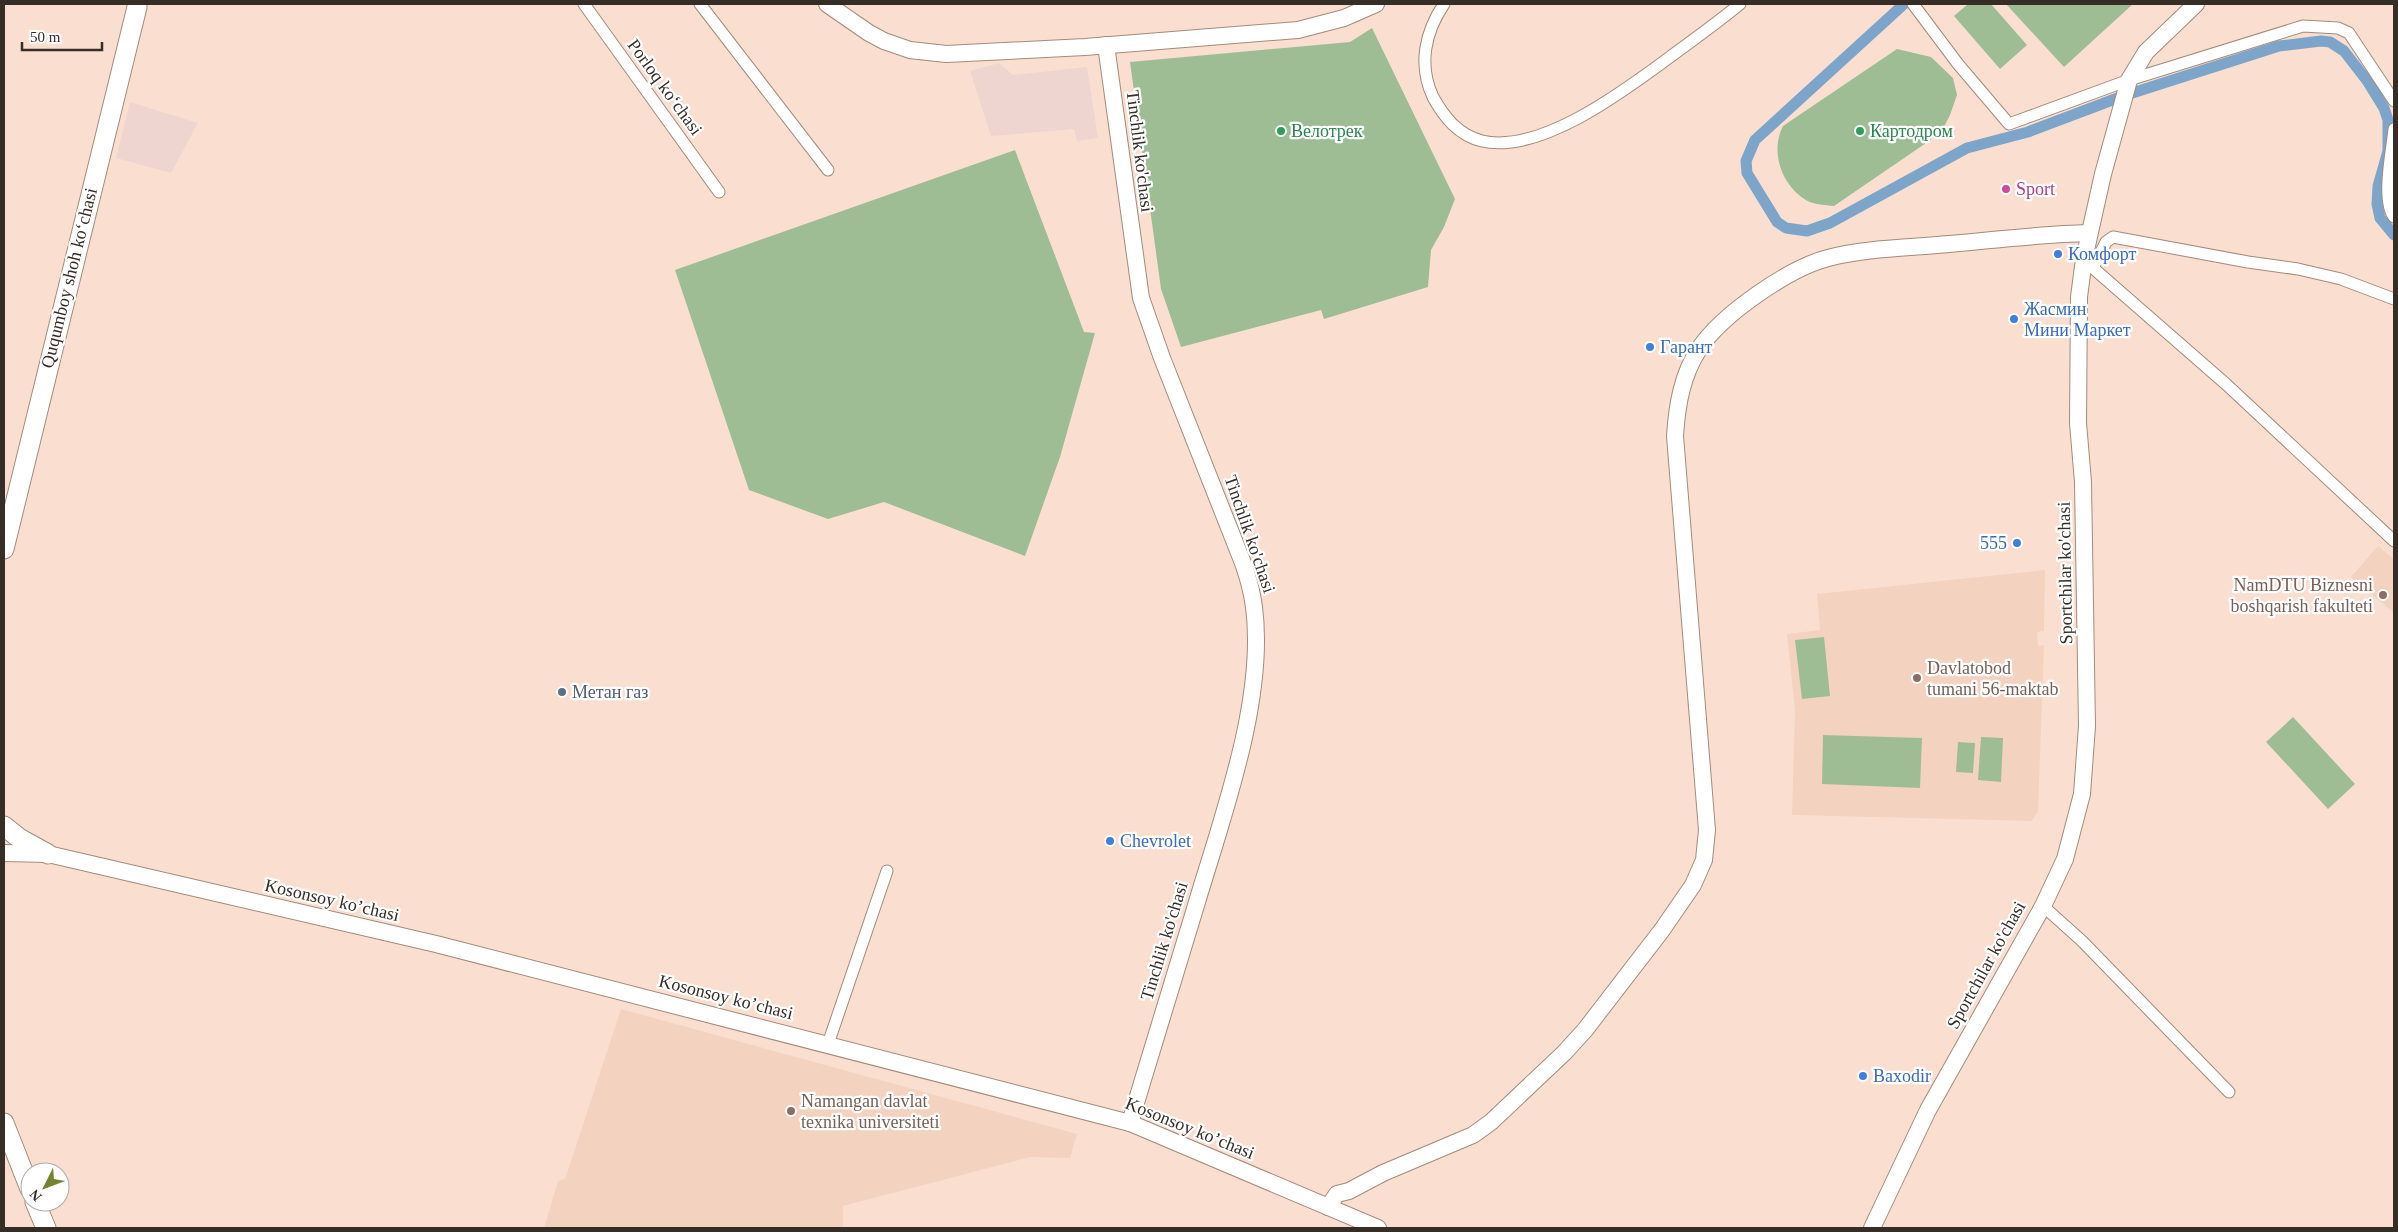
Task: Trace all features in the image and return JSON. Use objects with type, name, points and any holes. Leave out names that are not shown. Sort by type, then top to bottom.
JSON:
[{"type":"main road","name":"Ququmboy shoh koʻchasi","points":[[4,549],[137,5]]},
{"type":"main road","points":[[4,826],[19,838],[48,854]]},
{"type":"main road","points":[[4,1123],[20,1164]]},
{"type":"main road","points":[[39,1212],[46,1228]]},
{"type":"street","name":"Porloq koʻchasi","points":[[584,4],[719,192]]},
{"type":"street","points":[[700,4],[828,170]]},
{"type":"street","points":[[827,4],[869,33],[901,48],[928,53],[975,54],[1298,30],[1344,18],[1376,4]]},
{"type":"street","points":[[1444,4],[1425,42],[1425,63],[1430,90],[1443,116],[1463,132],[1482,141],[1513,142],[1562,127],[1602,106],[1740,4]]},
{"type":"street","points":[[1913,4],[1958,64],[2009,124],[2303,26],[2338,28],[2349,33],[2394,100]]},
{"type":"street","name":"Sportchilar ko'chasi","points":[[1872,1228],[1928,1110],[2043,906],[2064,859],[2082,794],[2087,726],[2090,593],[2078,423],[2078,297],[2088,263],[2089,234],[2127,85],[2146,52],[2196,4]]},
{"type":"street","name":"Tinchlik ko'chasi","points":[[1106,45],[1140,298],[1243,563],[1252,592],[1256,622],[1254,677],[1246,733],[1130,1123]]},
{"type":"street","points":[[2394,129],[2389,173],[2390,211],[2394,217]]},
{"type":"street","points":[[1328,1207],[1336,1194],[1472,1136],[1491,1122],[1586,1030],[1662,930],[1699,873],[1704,860],[1707,830],[1675,436],[1681,391],[1688,370],[1700,348],[1713,332],[1749,301],[1795,271],[1826,258],[1872,251],[2020,237],[2089,234]]},
{"type":"street","points":[[2394,299],[2341,279],[2298,269],[2248,262],[2113,237],[2106,242],[2088,263],[2227,386],[2394,541]]},
{"type":"street","name":"Kosonsoy ko’chasi","points":[[4,853],[48,854],[436,944],[1130,1123],[1378,1228]]},
{"type":"street","points":[[828,1044],[887,871]]},
{"type":"street","points":[[2043,906],[2082,941],[2229,1092]]},
{"type":"shaded area","points":[[999,63],[1013,75],[1087,67],[1098,138],[1077,141],[1074,129],[991,136],[970,71]]},
{"type":"shaded area","points":[[130,102],[198,123],[171,173],[116,158]]},
{"type":"shaded area","name":"NamDTU Biznesni boshqarish fakulteti","points":[[2378,546],[2394,559],[2394,613],[2351,577]]},
{"type":"shaded area","name":"Davlatobod tumani 56-maktab","points":[[2045,570],[2044,631],[2037,632],[2038,646],[2044,645],[2038,811],[2032,821],[1792,815],[1795,711],[1787,634],[1820,630],[1817,594]]},
{"type":"shaded area","name":"Namangan davlat texnika universiteti","points":[[621,1009],[1077,1134],[1070,1158],[1030,1157],[843,1206],[843,1228],[544,1228],[558,1181],[565,1179]]},
{"type":"green space","points":[[1968,4],[1991,4],[2027,45],[2000,69],[1954,16]]},
{"type":"green space","points":[[2006,4],[2133,4],[2064,67]]},
{"type":"green space","name":"Велотрек","points":[[1372,28],[1455,199],[1444,227],[1431,250],[1428,287],[1324,319],[1321,310],[1181,347],[1161,289],[1130,62],[1350,42]]},
{"type":"green space","name":"Картодром","points":[[1897,49],[1931,57],[1953,78],[1957,95],[1944,127],[1929,141],[1834,206],[1810,202],[1792,188],[1781,169],[1778,147],[1779,136],[1783,126]]},
{"type":"green space","points":[[1015,150],[1084,332],[1095,333],[1060,457],[1025,556],[884,502],[828,519],[749,490],[675,270]]},
{"type":"green space","points":[[1824,637],[1830,696],[1802,699],[1795,640]]},
{"type":"green space","points":[[2293,717],[2355,784],[2328,809],[2266,742]]},
{"type":"green space","points":[[1823,735],[1922,738],[1920,788],[1822,784]]},
{"type":"green space","points":[[1981,737],[2003,738],[2001,782],[1978,780]]},
{"type":"green space","points":[[1958,742],[1975,743],[1973,773],[1956,772]]},
{"type":"waterway","points":[[1904,4],[1755,140],[1746,161],[1747,173],[1777,222],[1786,228],[1807,231],[1830,223],[1967,148],[2028,132],[2123,96],[2279,46],[2321,41],[2330,42],[2344,51],[2368,82],[2384,108],[2388,120],[2388,151],[2378,186],[2377,204],[2380,218],[2394,235]]},
{"type":"place","name":"Велотрек","points":[[1281,131]]},
{"type":"place","name":"Картодром","points":[[1860,131]]},
{"type":"place","name":"Sport","points":[[2006,189]]},
{"type":"place","name":"Комфорт","points":[[2058,254]]},
{"type":"place","name":"Жасмин Мини Маркет","points":[[2014,319]]},
{"type":"place","name":"Гарант","points":[[1650,347]]},
{"type":"place","name":"555","points":[[2017,543]]},
{"type":"place","name":"NamDTU Biznesni boshqarish fakulteti","points":[[2383,595]]},
{"type":"place","name":"Davlatobod tumani 56-maktab","points":[[1917,678]]},
{"type":"place","name":"Метан газ","points":[[562,692]]},
{"type":"place","name":"Chevrolet","points":[[1110,841]]},
{"type":"place","name":"Baxodir","points":[[1863,1076]]},
{"type":"place","name":"Namangan davlat texnika universiteti","points":[[791,1111]]}]
